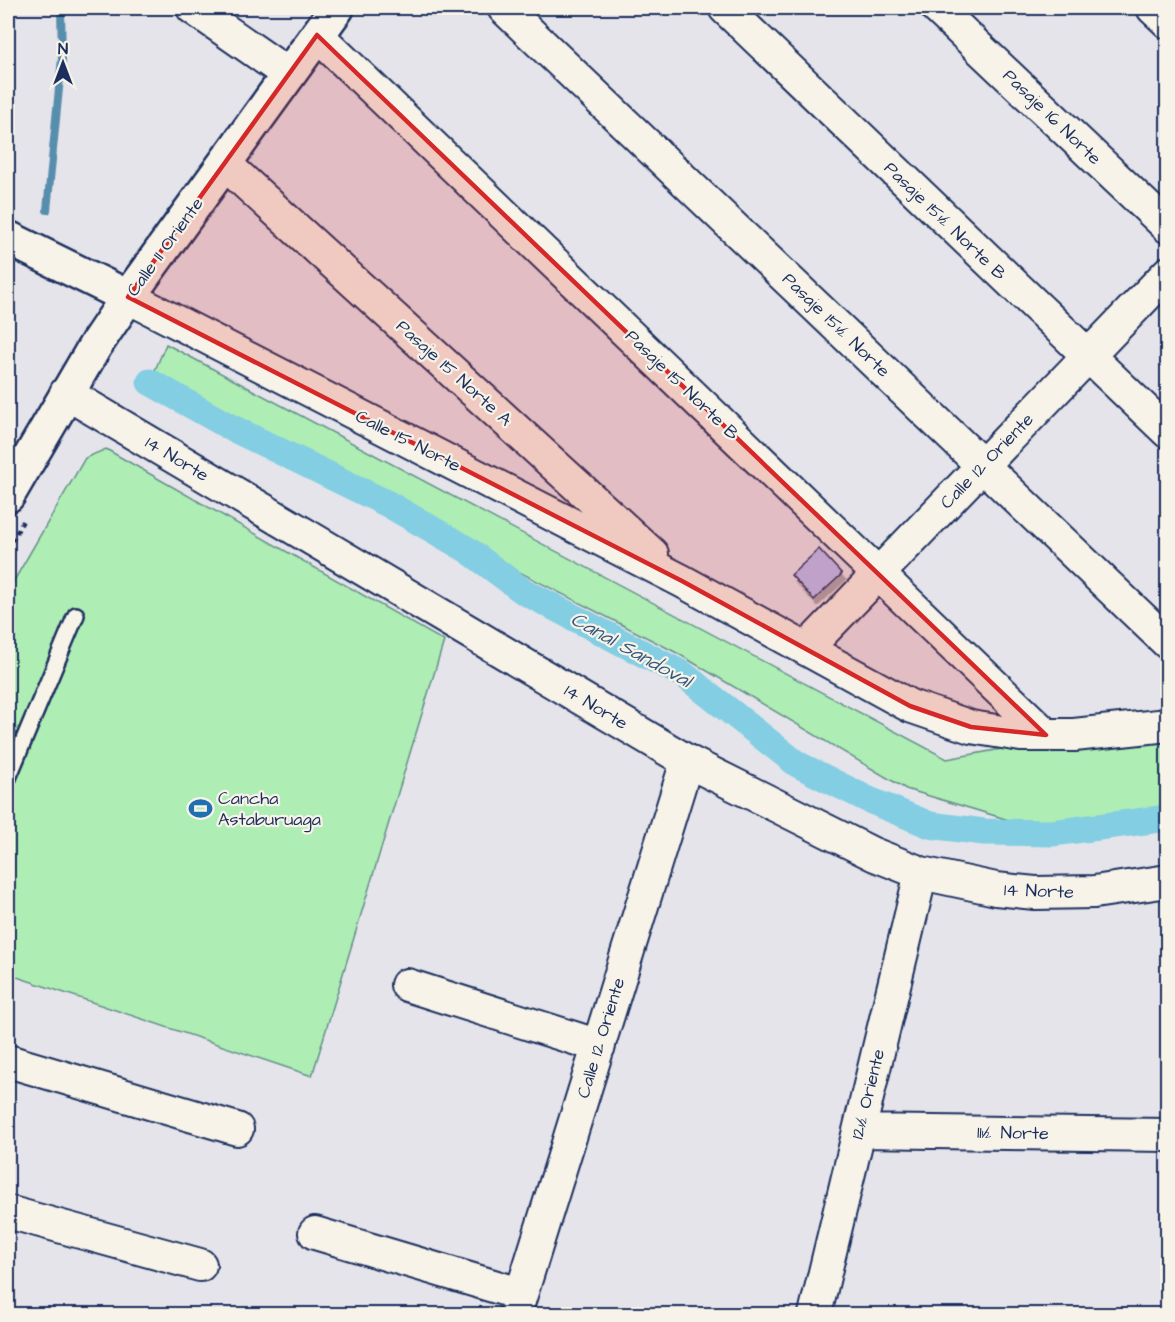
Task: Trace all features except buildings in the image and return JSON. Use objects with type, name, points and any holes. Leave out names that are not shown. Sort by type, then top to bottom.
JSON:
[{"type":"main road","name":"Calle 11 Oriente","points":[[8,495],[66,393],[128,297],[337,8]]},
{"type":"main road","name":"Calle 15 Norte","points":[[8,238],[128,297]]},
{"type":"street","points":[[193,8],[289,75]]},
{"type":"street","name":"Pasaje 15½ Norte","points":[[504,8],[982,466],[1162,628]]},
{"type":"street","name":"Pasaje 15½ Norte B","points":[[725,8],[1087,358],[1167,432]]},
{"type":"street","name":"Pasaje 16 Norte","points":[[937,8],[1167,227]]},
{"type":"street","points":[[1153,8],[1167,22]]},
{"type":"street","name":"Pasaje 15 Norte B","points":[[317,35],[1046,735]]},
{"type":"street","name":"Pasaje 15 Norte A","points":[[225,165],[682,582]]},
{"type":"street","name":"Calle 12 Oriente","points":[[806,649],[1167,273]]},
{"type":"street","name":"Calle 15 Norte","points":[[128,297],[682,582],[910,706],[940,718],[996,732],[1046,735],[1167,725]]},
{"type":"street","name":"14 Norte","points":[[66,393],[687,761],[820,829],[921,873],[958,883],[1035,893],[1094,892],[1167,881]]},
{"type":"street","name":"Calle 12 Oriente","points":[[517,1304],[687,761]]},
{"type":"street","name":"12½ Oriente","points":[[815,1314],[921,873]]},
{"type":"street","points":[[407,985],[599,1046]]},
{"type":"street","points":[[8,1061],[237,1129]]},
{"type":"street","name":"11½ Norte","points":[[859,1131],[1167,1135]]},
{"type":"street","points":[[8,1212],[200,1265]]},
{"type":"street","points":[[315,1233],[517,1304]]},
{"type":"lane","points":[[8,778],[76,615]]},
{"type":"highlighted area","points":[[317,35],[1046,735],[971,727],[910,706],[682,581],[128,297]]},
{"type":"green space","points":[[166,344],[947,759],[1088,733],[1167,725],[1167,812],[1052,833],[906,789],[677,653],[150,382]]},
{"type":"green space","name":"Cancha Astaburuaga","points":[[106,449],[444,641],[312,1076],[8,974],[8,591],[85,458]]},
{"type":"waterway","points":[[47,210],[62,58],[61,8]]},
{"type":"waterway","name":"Canal Sandoval","points":[[150,382],[230,427],[388,504],[468,550],[523,591],[684,675],[797,764],[869,800],[930,825],[984,832],[1052,833],[1168,818]]},
{"type":"place","name":"Cancha Astaburuaga","points":[[200,808]]}]
